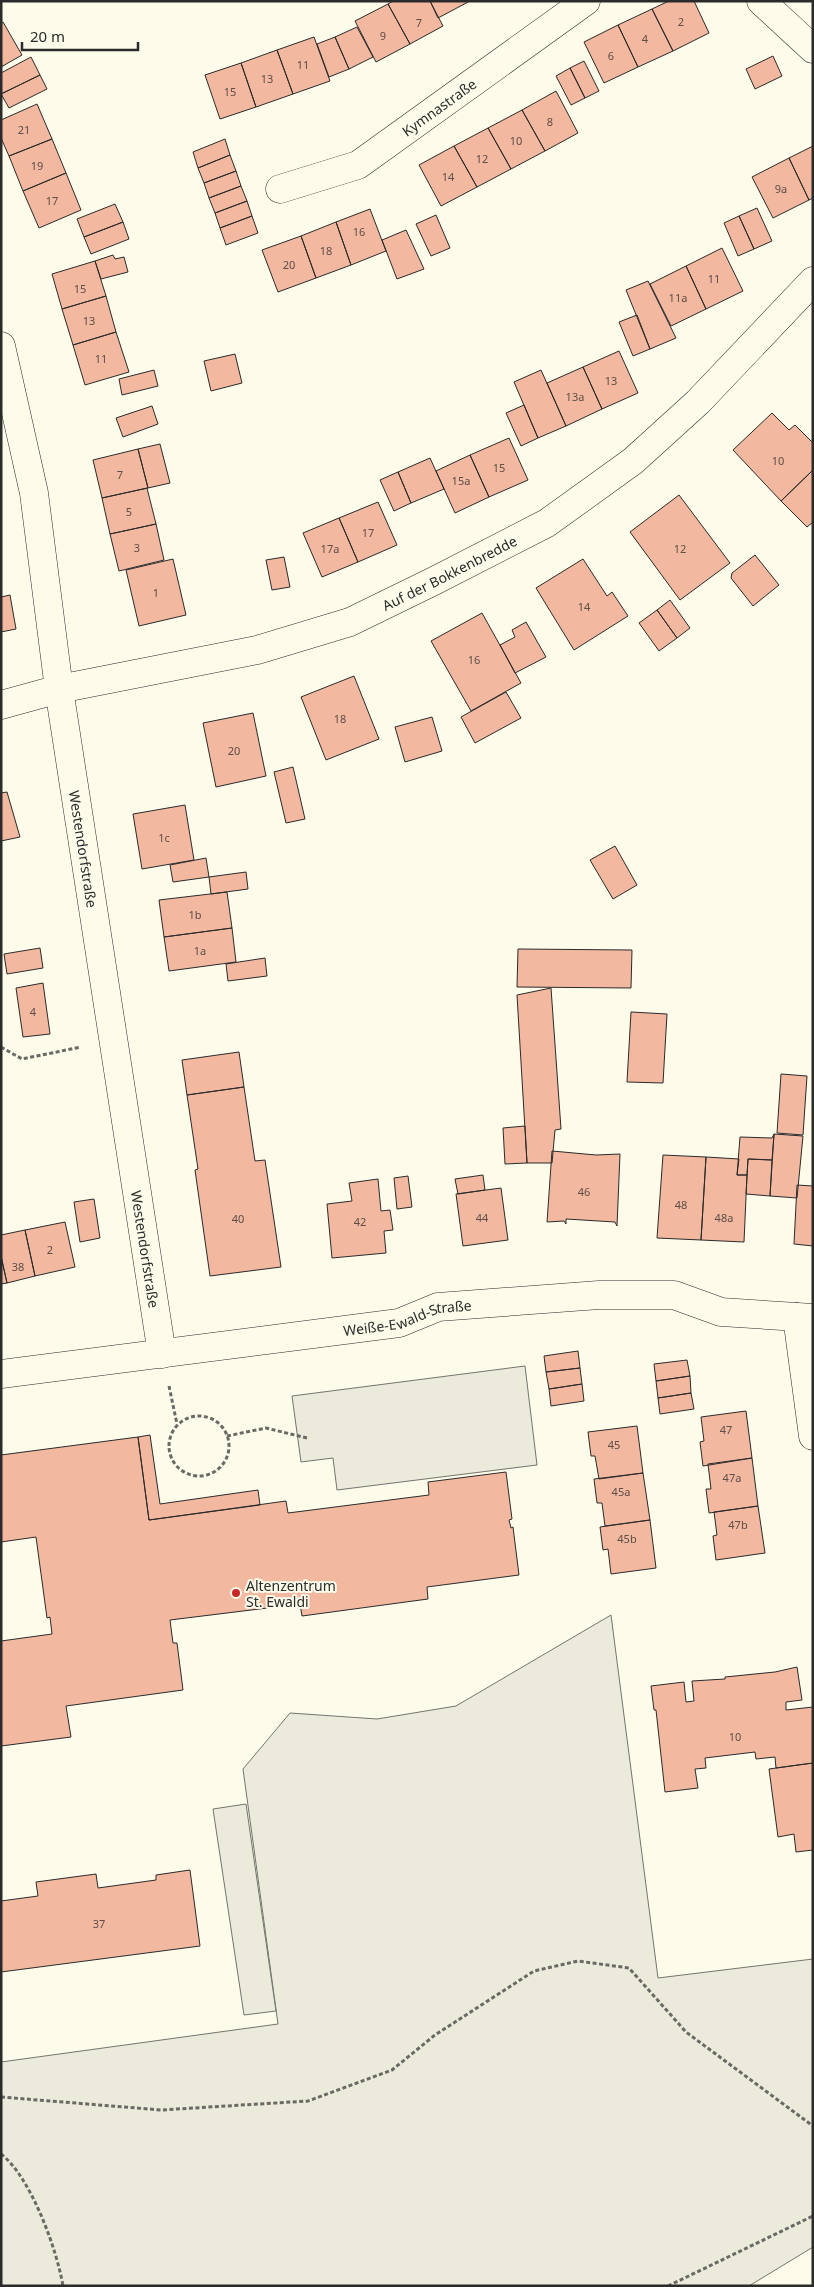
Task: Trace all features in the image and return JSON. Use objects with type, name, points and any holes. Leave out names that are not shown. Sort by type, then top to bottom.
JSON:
[{"type":"street","name":"Kymnastraße","points":[[280,190],[358,165],[586,1]]},
{"type":"street","points":[[761,1],[813,49]]},
{"type":"street","name":"Auf der Bokkenbredde","points":[[1,705],[59,689],[257,650],[350,622],[547,523],[633,461],[698,402],[813,281]]},
{"type":"street","name":"Westendorfstraße","points":[[1,346],[34,493],[59,689],[162,1354]]},
{"type":"street","name":"Weiße-Ewald-Straße","points":[[1,1374],[399,1323],[438,1307],[599,1295],[674,1295],[721,1312],[805,1317]]},
{"type":"street","points":[[805,1317],[813,1436]]},
{"type":"path","points":[[1,1047],[22,1059],[114,1041]]},
{"type":"path","points":[[206,1416],[215,1420],[227,1436],[228,1456],[223,1464],[206,1475],[187,1474],[172,1461],[168,1442],[177,1424],[186,1418],[206,1416]]},
{"type":"path","points":[[227,1436],[266,1428],[307,1438]]},
{"type":"path","points":[[1,2097],[161,2110],[308,2101],[392,2070],[435,2035],[534,1971],[578,1960],[629,1968],[686,2032],[813,2126]]},
{"type":"path","points":[[1,2154],[28,2187],[44,2224],[63,2286]]},
{"type":"path","points":[[668,2286],[813,2216]]},
{"type":"shaded area","points":[[525,1366],[537,1465],[337,1490],[333,1458],[301,1462],[292,1396]]},
{"type":"shaded area","points":[[611,1615],[658,1978],[813,1959],[813,2247],[749,2286],[1,2286],[1,2062],[278,2024],[243,1769],[290,1713],[377,1719],[456,1706]]},
{"type":"shaded area","points":[[246,1804],[276,2011],[244,2015],[213,1809]]},
{"type":"building","points":[[393,1],[430,1],[443,26],[410,44],[388,4]]},
{"type":"building","points":[[430,1],[470,1],[438,18]]},
{"type":"building","points":[[669,1],[694,1],[709,33],[673,51],[652,9]]},
{"type":"building","points":[[388,4],[410,44],[376,62],[355,21]]},
{"type":"building","points":[[652,9],[673,51],[638,67],[618,25]]},
{"type":"building","points":[[3,22],[22,55],[1,67],[1,23]]},
{"type":"building","points":[[618,25],[638,67],[604,83],[584,42]]},
{"type":"building","points":[[357,27],[373,57],[349,69],[335,37]]},
{"type":"building","points":[[314,37],[330,81],[293,94],[277,50]]},
{"type":"building","points":[[335,37],[349,69],[329,77],[317,44]]},
{"type":"building","points":[[277,50],[293,94],[256,107],[241,63]]},
{"type":"building","points":[[773,56],[782,76],[755,89],[746,69]]},
{"type":"building","points":[[31,57],[40,75],[1,94],[1,73]]},
{"type":"building","points":[[584,61],[599,91],[585,98],[570,68]]},
{"type":"building","points":[[241,63],[256,107],[220,119],[205,75]]},
{"type":"building","points":[[570,68],[585,98],[571,105],[556,76]]},
{"type":"building","points":[[40,75],[47,89],[9,108],[1,94]]},
{"type":"building","points":[[556,91],[578,133],[545,151],[522,110]]},
{"type":"building","points":[[37,104],[52,139],[9,156],[1,138],[1,120]]},
{"type":"building","points":[[522,110],[545,151],[511,169],[488,128]]},
{"type":"building","points":[[488,128],[511,169],[477,187],[454,146]]},
{"type":"building","points":[[52,139],[66,173],[23,191],[9,156]]},
{"type":"building","points":[[225,139],[230,155],[198,168],[193,152]]},
{"type":"building","points":[[454,146],[477,187],[441,206],[419,165]]},
{"type":"building","points":[[813,146],[813,198],[809,200],[789,158]]},
{"type":"building","points":[[230,155],[236,171],[204,183],[198,168]]},
{"type":"building","points":[[789,158],[809,200],[773,218],[752,177]]},
{"type":"building","points":[[236,171],[241,186],[209,198],[204,183]]},
{"type":"building","points":[[66,173],[81,210],[39,228],[23,191]]},
{"type":"building","points":[[241,186],[247,201],[215,213],[209,198]]},
{"type":"building","points":[[247,201],[252,216],[220,228],[215,213]]},
{"type":"building","points":[[115,204],[123,222],[84,237],[77,219]]},
{"type":"building","points":[[757,208],[772,241],[754,249],[739,216]]},
{"type":"building","points":[[370,209],[386,251],[351,265],[336,222]]},
{"type":"building","points":[[436,215],[450,248],[431,256],[416,224]]},
{"type":"building","points":[[252,216],[258,233],[226,245],[220,228]]},
{"type":"building","points":[[739,216],[754,249],[738,256],[724,223]]},
{"type":"building","points":[[123,222],[129,239],[91,254],[84,237]]},
{"type":"building","points":[[336,222],[351,265],[316,278],[301,236]]},
{"type":"building","points":[[406,230],[424,269],[397,279],[382,240]]},
{"type":"building","points":[[301,236],[316,278],[278,292],[262,250]]},
{"type":"building","points":[[722,248],[743,291],[706,309],[686,266]]},
{"type":"building","points":[[113,255],[115,259],[124,257],[128,272],[101,279],[95,261]]},
{"type":"building","points":[[95,261],[106,296],[62,309],[52,274]]},
{"type":"building","points":[[686,266],[706,309],[671,326],[650,284]]},
{"type":"building","points":[[648,281],[676,338],[650,349],[626,290]]},
{"type":"building","points":[[106,296],[116,332],[73,345],[62,309]]},
{"type":"building","points":[[637,315],[650,349],[633,356],[619,322]]},
{"type":"building","points":[[116,332],[129,372],[85,385],[73,345]]},
{"type":"building","points":[[619,351],[638,393],[602,409],[583,367]]},
{"type":"building","points":[[235,354],[242,383],[211,391],[204,361]]},
{"type":"building","points":[[583,367],[602,409],[566,426],[547,383]]},
{"type":"building","points":[[154,370],[158,386],[122,395],[119,379]]},
{"type":"building","points":[[541,370],[566,426],[538,438],[514,382]]},
{"type":"building","points":[[524,405],[538,438],[521,446],[506,413]]},
{"type":"building","points":[[152,406],[158,424],[123,437],[116,418]]},
{"type":"building","points":[[772,413],[789,430],[795,425],[813,443],[813,470],[781,501],[733,450]]},
{"type":"building","points":[[509,438],[528,480],[489,497],[470,455]]},
{"type":"building","points":[[160,444],[170,483],[148,488],[138,449]]},
{"type":"building","points":[[138,449],[148,488],[102,498],[93,460]]},
{"type":"building","points":[[470,455],[489,497],[455,513],[436,471]]},
{"type":"building","points":[[430,458],[444,489],[411,503],[398,472]]},
{"type":"building","points":[[813,470],[813,522],[807,527],[781,501]]},
{"type":"building","points":[[398,472],[411,503],[394,511],[380,480]]},
{"type":"building","points":[[147,488],[156,524],[110,534],[102,498]]},
{"type":"building","points":[[679,495],[730,563],[680,600],[630,532]]},
{"type":"building","points":[[378,502],[397,545],[358,562],[339,518]]},
{"type":"building","points":[[339,518],[358,562],[322,577],[303,533]]},
{"type":"building","points":[[156,524],[164,560],[119,571],[110,534]]},
{"type":"building","points":[[755,555],[779,585],[753,606],[731,578],[732,573]]},
{"type":"building","points":[[284,557],[290,587],[272,590],[266,560]]},
{"type":"building","points":[[173,559],[186,615],[139,626],[126,570]]},
{"type":"building","points":[[583,559],[607,596],[612,592],[628,616],[574,650],[536,588]]},
{"type":"building","points":[[10,595],[16,629],[1,632],[1,597]]},
{"type":"building","points":[[670,600],[690,628],[677,638],[657,610]]},
{"type":"building","points":[[657,610],[677,638],[659,651],[639,623]]},
{"type":"building","points":[[482,613],[521,683],[471,711],[431,641]]},
{"type":"building","points":[[526,622],[546,657],[515,673],[500,645],[515,637],[512,630]]},
{"type":"building","points":[[354,676],[379,739],[326,760],[301,697]]},
{"type":"building","points":[[506,692],[521,718],[475,743],[461,717]]},
{"type":"building","points":[[253,713],[266,776],[216,787],[203,723]]},
{"type":"building","points":[[432,717],[442,751],[405,762],[395,727]]},
{"type":"building","points":[[293,767],[305,819],[286,823],[274,772]]},
{"type":"building","points":[[7,792],[20,837],[1,841],[1,793]]},
{"type":"building","points":[[185,805],[194,860],[142,869],[133,814]]},
{"type":"building","points":[[615,846],[637,885],[613,899],[590,860]]},
{"type":"building","points":[[206,858],[209,877],[173,882],[170,865]]},
{"type":"building","points":[[246,872],[248,889],[211,894],[209,877]]},
{"type":"building","points":[[227,892],[232,928],[164,937],[159,900]]},
{"type":"building","points":[[232,928],[236,962],[169,971],[164,937]]},
{"type":"building","points":[[40,948],[43,968],[7,974],[4,954]]},
{"type":"building","points":[[518,949],[632,950],[631,988],[517,987]]},
{"type":"building","points":[[265,958],[267,976],[228,981],[226,964]]},
{"type":"building","points":[[43,983],[50,1034],[23,1037],[16,988]]},
{"type":"building","points":[[551,988],[561,1129],[555,1130],[552,1163],[527,1163],[517,995]]},
{"type":"building","points":[[631,1012],[667,1014],[663,1083],[627,1082]]},
{"type":"building","points":[[239,1052],[244,1087],[187,1095],[182,1060]]},
{"type":"building","points":[[781,1074],[807,1076],[803,1135],[777,1133]]},
{"type":"building","points":[[244,1087],[255,1161],[265,1160],[281,1267],[210,1276],[195,1170],[198,1169],[187,1095]]},
{"type":"building","points":[[525,1126],[527,1163],[505,1164],[503,1128]]},
{"type":"building","points":[[774,1134],[803,1136],[797,1198],[770,1196]]},
{"type":"building","points":[[774,1134],[772,1160],[748,1159],[747,1175],[737,1175],[740,1137],[772,1138]]},
{"type":"building","points":[[552,1151],[596,1155],[620,1154],[617,1226],[615,1222],[566,1219],[566,1224],[564,1221],[547,1222]]},
{"type":"building","points":[[663,1155],[706,1157],[701,1240],[657,1238]]},
{"type":"building","points":[[706,1157],[739,1159],[737,1175],[747,1175],[744,1242],[701,1240]]},
{"type":"building","points":[[748,1159],[772,1160],[770,1196],[746,1194]]},
{"type":"building","points":[[483,1175],[485,1190],[458,1194],[455,1179]]},
{"type":"building","points":[[408,1176],[412,1207],[397,1209],[394,1178]]},
{"type":"building","points":[[378,1179],[381,1211],[390,1210],[393,1230],[384,1231],[386,1253],[332,1258],[327,1204],[352,1201],[349,1183]]},
{"type":"building","points":[[797,1185],[813,1186],[813,1246],[794,1244]]},
{"type":"building","points":[[501,1188],[508,1240],[463,1246],[456,1194]]},
{"type":"building","points":[[94,1199],[100,1238],[80,1242],[74,1202]]},
{"type":"building","points":[[65,1222],[75,1267],[35,1276],[25,1230]]},
{"type":"building","points":[[25,1230],[35,1276],[7,1283],[1,1256],[1,1235]]},
{"type":"building","points":[[1,1256],[7,1283],[1,1284]]},
{"type":"building","points":[[578,1351],[580,1368],[546,1372],[544,1356]]},
{"type":"building","points":[[687,1360],[690,1376],[656,1381],[654,1364]]},
{"type":"building","points":[[580,1368],[582,1384],[549,1389],[546,1372]]},
{"type":"building","points":[[690,1376],[691,1393],[658,1398],[656,1381]]},
{"type":"building","points":[[582,1384],[584,1401],[551,1406],[549,1389]]},
{"type":"building","points":[[691,1393],[694,1409],[660,1414],[658,1398]]},
{"type":"building","points":[[746,1411],[752,1458],[703,1466],[700,1442],[704,1441],[701,1417]]},
{"type":"building","points":[[637,1426],[643,1473],[599,1479],[595,1456],[591,1456],[588,1432]]},
{"type":"building","points":[[150,1435],[160,1504],[258,1490],[260,1505],[149,1520],[138,1437]]},
{"type":"building","name":"Altenzentrum St. Ewaldi","points":[[138,1437],[149,1520],[286,1501],[288,1513],[429,1495],[428,1482],[506,1472],[512,1519],[509,1520],[511,1528],[513,1527],[519,1575],[427,1587],[428,1599],[302,1616],[300,1604],[170,1620],[173,1643],[177,1643],[183,1690],[66,1706],[71,1737],[1,1746],[1,1641],[52,1634],[50,1617],[47,1618],[36,1537],[1,1542],[1,1455]]},
{"type":"building","points":[[752,1458],[758,1506],[709,1513],[706,1489],[711,1489],[708,1464]]},
{"type":"building","points":[[643,1473],[650,1520],[605,1526],[602,1503],[597,1503],[594,1479]]},
{"type":"building","points":[[758,1506],[765,1553],[716,1560],[713,1536],[717,1535],[714,1512]]},
{"type":"building","points":[[650,1520],[656,1568],[611,1574],[608,1549],[603,1550],[600,1527]]},
{"type":"building","points":[[797,1667],[802,1700],[786,1702],[786,1710],[813,1707],[813,1763],[776,1768],[775,1757],[756,1759],[755,1752],[705,1758],[706,1768],[695,1769],[698,1788],[665,1792],[656,1710],[654,1710],[651,1686],[684,1682],[686,1702],[694,1701],[692,1681],[725,1679],[725,1677],[775,1672]]},
{"type":"building","points":[[813,1763],[813,1850],[796,1852],[794,1834],[778,1837],[769,1769]]},
{"type":"building","points":[[190,1870],[200,1946],[1,1972],[1,1901],[38,1896],[36,1882],[96,1874],[98,1888],[156,1880],[156,1875]]},
{"type":"place","name":"Altenzentrum St. Ewaldi","points":[[236,1593]]}]
